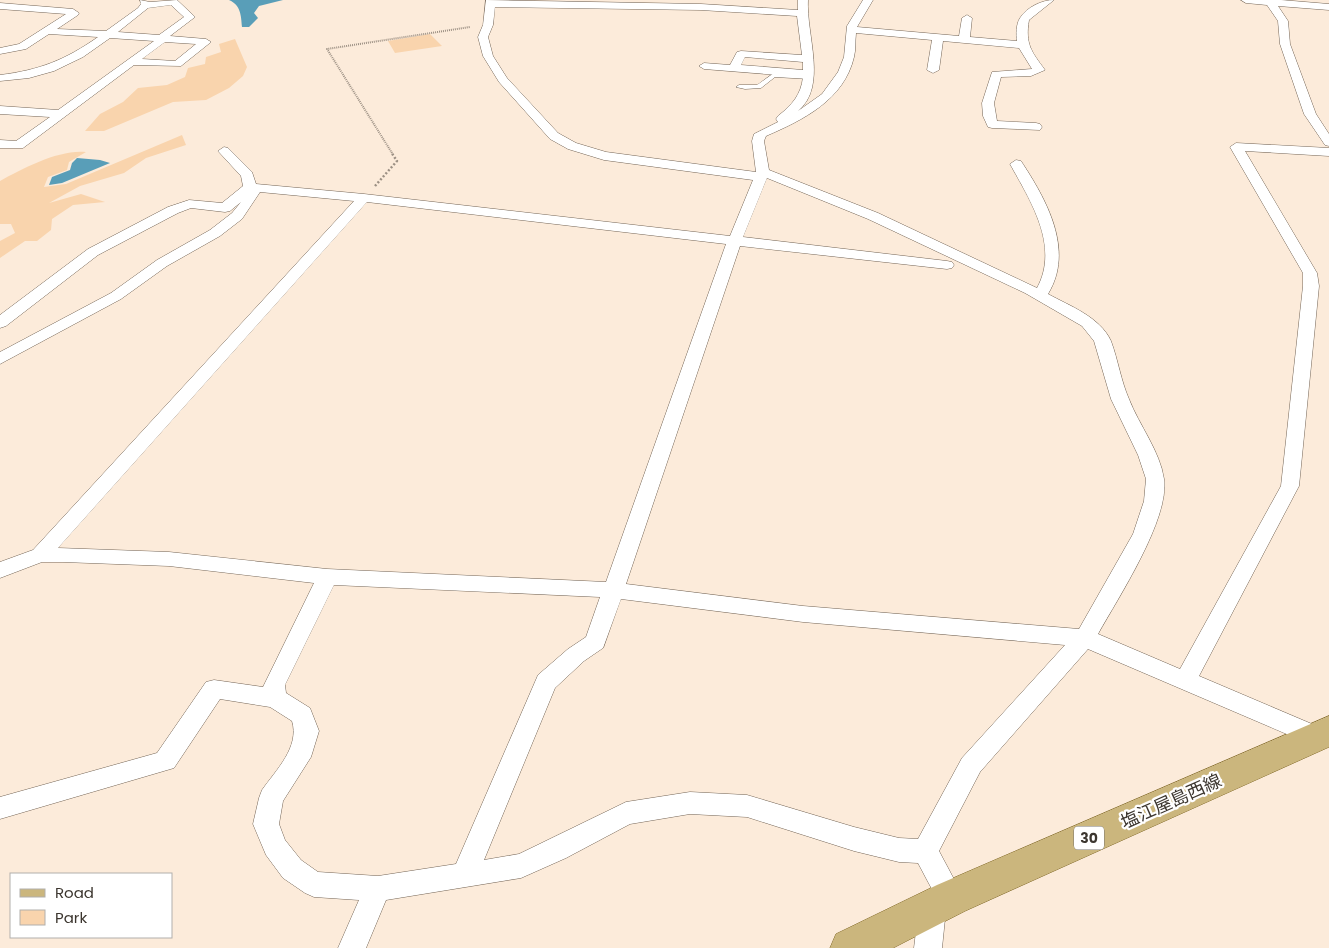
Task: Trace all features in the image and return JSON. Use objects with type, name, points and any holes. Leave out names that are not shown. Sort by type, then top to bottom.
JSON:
[{"type":"main road","name":"塩江屋島西線","points":[[850,948],[942,903],[1323,734]]},
{"type":"street","points":[[464,876],[546,682],[576,655],[595,642],[735,240],[762,175],[758,141],[760,134],[794,110],[810,76],[802,13],[803,0]]},
{"type":"street","points":[[760,134],[800,117],[814,108],[832,90],[846,64],[850,50],[851,30],[868,0]]},
{"type":"street","points":[[1036,127],[992,124],[987,113],[988,97],[995,85],[996,74],[1031,73],[1039,70],[1022,45],[1021,34],[1024,19],[1049,0]]},
{"type":"street","points":[[1246,0],[1329,7]]},
{"type":"street","points":[[1270,1],[1283,21],[1285,44],[1310,114],[1329,142]]},
{"type":"street","points":[[0,78],[35,73],[56,67],[141,10],[145,2],[173,2],[190,17],[19,145],[0,144]]},
{"type":"street","points":[[802,13],[651,3],[491,2],[484,46],[494,68],[518,97],[554,136],[566,143],[590,153],[604,156],[762,175],[873,216],[1040,295],[1088,323],[1102,340],[1120,399],[1147,455],[1155,478],[1154,500],[1143,534],[1085,638],[971,765],[924,851],[942,903],[928,948]]},
{"type":"street","points":[[0,6],[70,11],[74,13],[22,47],[0,51]]},
{"type":"street","points":[[964,40],[967,18]]},
{"type":"street","points":[[851,30],[1022,45]]},
{"type":"street","points":[[47,31],[206,42],[177,64],[132,62]]},
{"type":"street","points":[[933,70],[938,38]]},
{"type":"street","points":[[734,68],[741,54],[808,59]]},
{"type":"street","points":[[704,66],[810,76]]},
{"type":"street","points":[[0,110],[61,114]]},
{"type":"street","points":[[1310,114],[1329,117]]},
{"type":"street","points":[[1185,681],[1290,486],[1311,286],[1310,273],[1236,147],[1329,152]]},
{"type":"street","points":[[224,151],[247,175],[255,187]]},
{"type":"street","points":[[1016,164],[1050,228],[1052,257],[1049,278],[1040,295]]},
{"type":"street","points":[[0,359],[116,296],[162,263],[215,234],[237,216],[255,187]]},
{"type":"street","points":[[0,323],[93,252],[174,210],[189,204],[225,208],[255,187],[947,265]]},
{"type":"street","points":[[40,556],[364,198]]},
{"type":"street","points":[[0,570],[40,556],[63,554],[169,559],[327,577],[613,590],[803,614],[1085,638],[1185,681],[1323,734]]},
{"type":"street","points":[[275,698],[274,685],[327,577]]},
{"type":"street","points":[[0,808],[165,761],[214,689],[275,698],[302,715],[307,731],[303,750],[271,798],[266,824],[275,847],[292,869],[314,884],[378,889],[521,866],[626,813],[690,803],[747,806],[854,839],[899,850],[924,851]]},
{"type":"street","points":[[352,948],[378,889]]},
{"type":"lane","points":[[739,87],[756,88],[763,86],[774,75],[810,76]]},
{"type":"path","points":[[364,198],[397,161],[327,49],[488,25]]},
{"type":"green space","points":[[430,34],[442,46],[395,53],[388,41]]},
{"type":"green space","points":[[235,39],[247,67],[243,76],[229,88],[206,100],[173,102],[104,131],[85,131],[100,114],[123,102],[138,88],[167,85],[185,77],[188,68],[205,64],[206,57],[221,52],[219,44]]},
{"type":"green space","points":[[182,135],[186,145],[146,158],[124,173],[80,186],[49,203],[81,194],[105,202],[73,205],[52,219],[51,230],[37,241],[25,241],[0,258],[0,241],[15,233],[11,224],[0,224],[0,181],[30,165],[53,156],[65,153],[86,152],[69,162],[67,170],[48,177],[44,187],[66,184]]},
{"type":"water","points":[[229,0],[283,0],[259,6],[254,13],[258,18],[249,27],[242,27],[238,8]]},
{"type":"water","points":[[77,158],[110,163],[62,183],[49,185],[52,177],[70,170],[72,163]]}]
